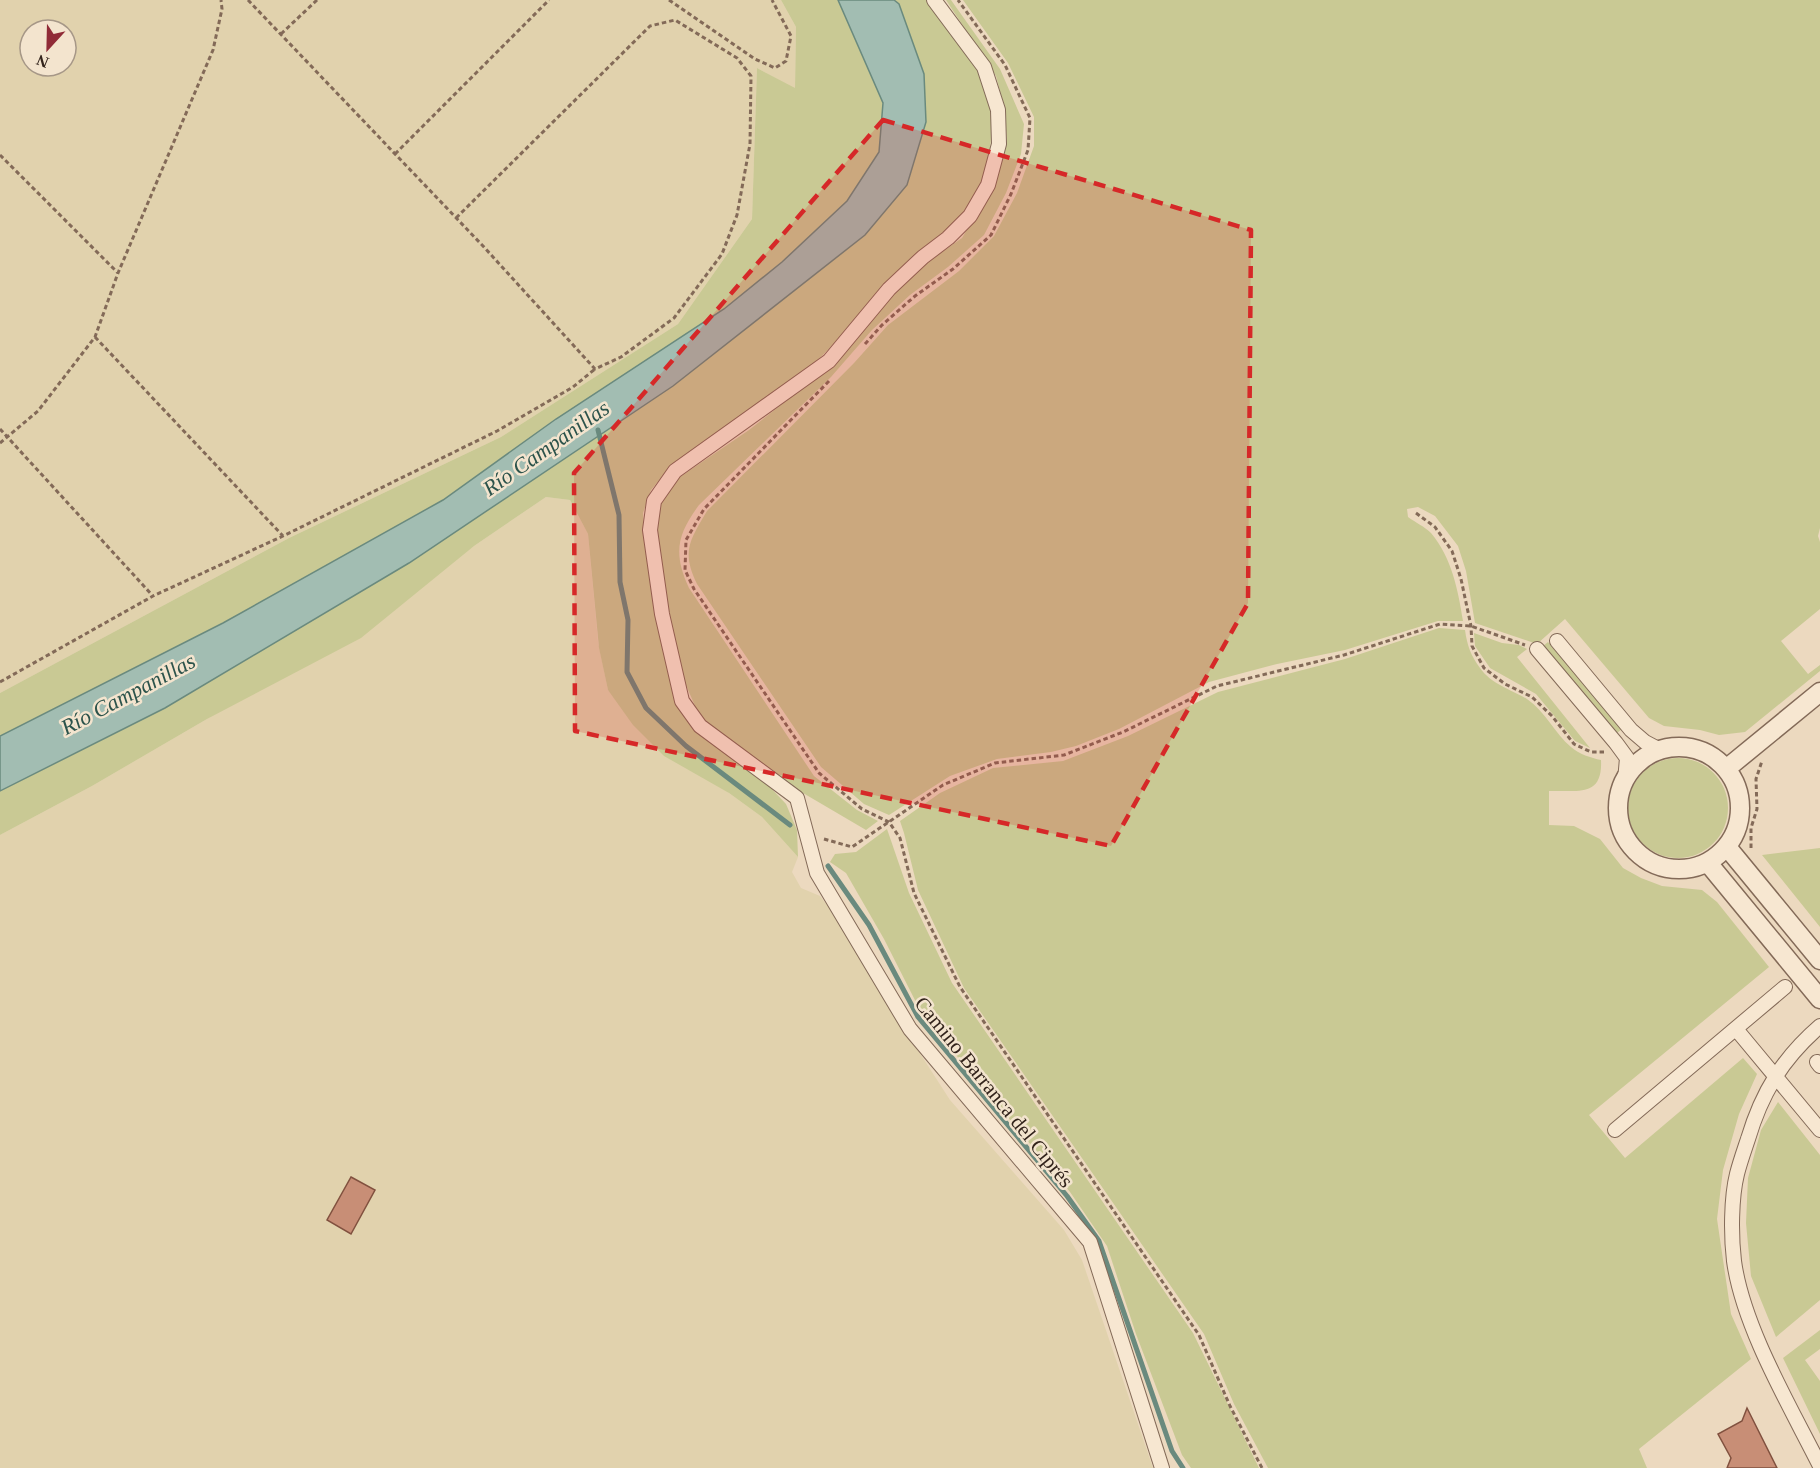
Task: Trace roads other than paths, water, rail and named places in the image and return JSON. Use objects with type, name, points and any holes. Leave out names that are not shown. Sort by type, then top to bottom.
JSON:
[{"type":"street","name":"Camino Barranca del Ciprés","points":[[934,0],[984,67],[998,110],[999,144],[988,185],[970,216],[889,289],[829,361],[675,471],[654,501],[650,530],[659,593],[682,701],[700,726],[797,798],[817,873],[910,1029],[1090,1242],[1162,1468]]},
{"type":"street","points":[[1557,641],[1631,730],[1645,742],[1662,751]]},
{"type":"street","points":[[1537,649],[1627,758],[1625,781]]},
{"type":"street","points":[[1726,769],[1820,692]]},
{"type":"street","points":[[1682,746],[1700,750],[1722,763],[1726,769],[1736,784],[1741,810],[1737,832],[1723,852],[1708,863],[1686,870],[1669,870],[1633,851],[1620,831],[1617,799],[1631,767],[1646,755],[1682,746]]},
{"type":"street","points":[[1727,846],[1820,960]]},
{"type":"street","points":[[1708,863],[1820,999]]},
{"type":"street","points":[[1615,1130],[1785,987]]},
{"type":"street","points":[[1820,1026],[1800,1043],[1775,1075],[1755,1114],[1737,1176],[1733,1218],[1734,1260],[1744,1302],[1768,1360],[1820,1466]]},
{"type":"street","points":[[1736,1029],[1820,1130]]},
{"type":"water","name":"Río Campanillas","points":[[838,0],[894,0],[899,4],[924,74],[926,122],[907,185],[865,235],[673,386],[409,563],[165,708],[0,791],[0,736],[223,623],[443,500],[556,419],[724,309],[782,262],[847,201],[879,152],[883,103]]},
{"type":"waterway","name":"Río Campanillas","points":[[598,430],[619,515],[620,582],[628,620],[627,672],[646,708],[686,746],[790,825]]},
{"type":"waterway","points":[[828,866],[869,925],[918,1017],[1067,1196],[1099,1241],[1172,1451],[1183,1468]]}]
